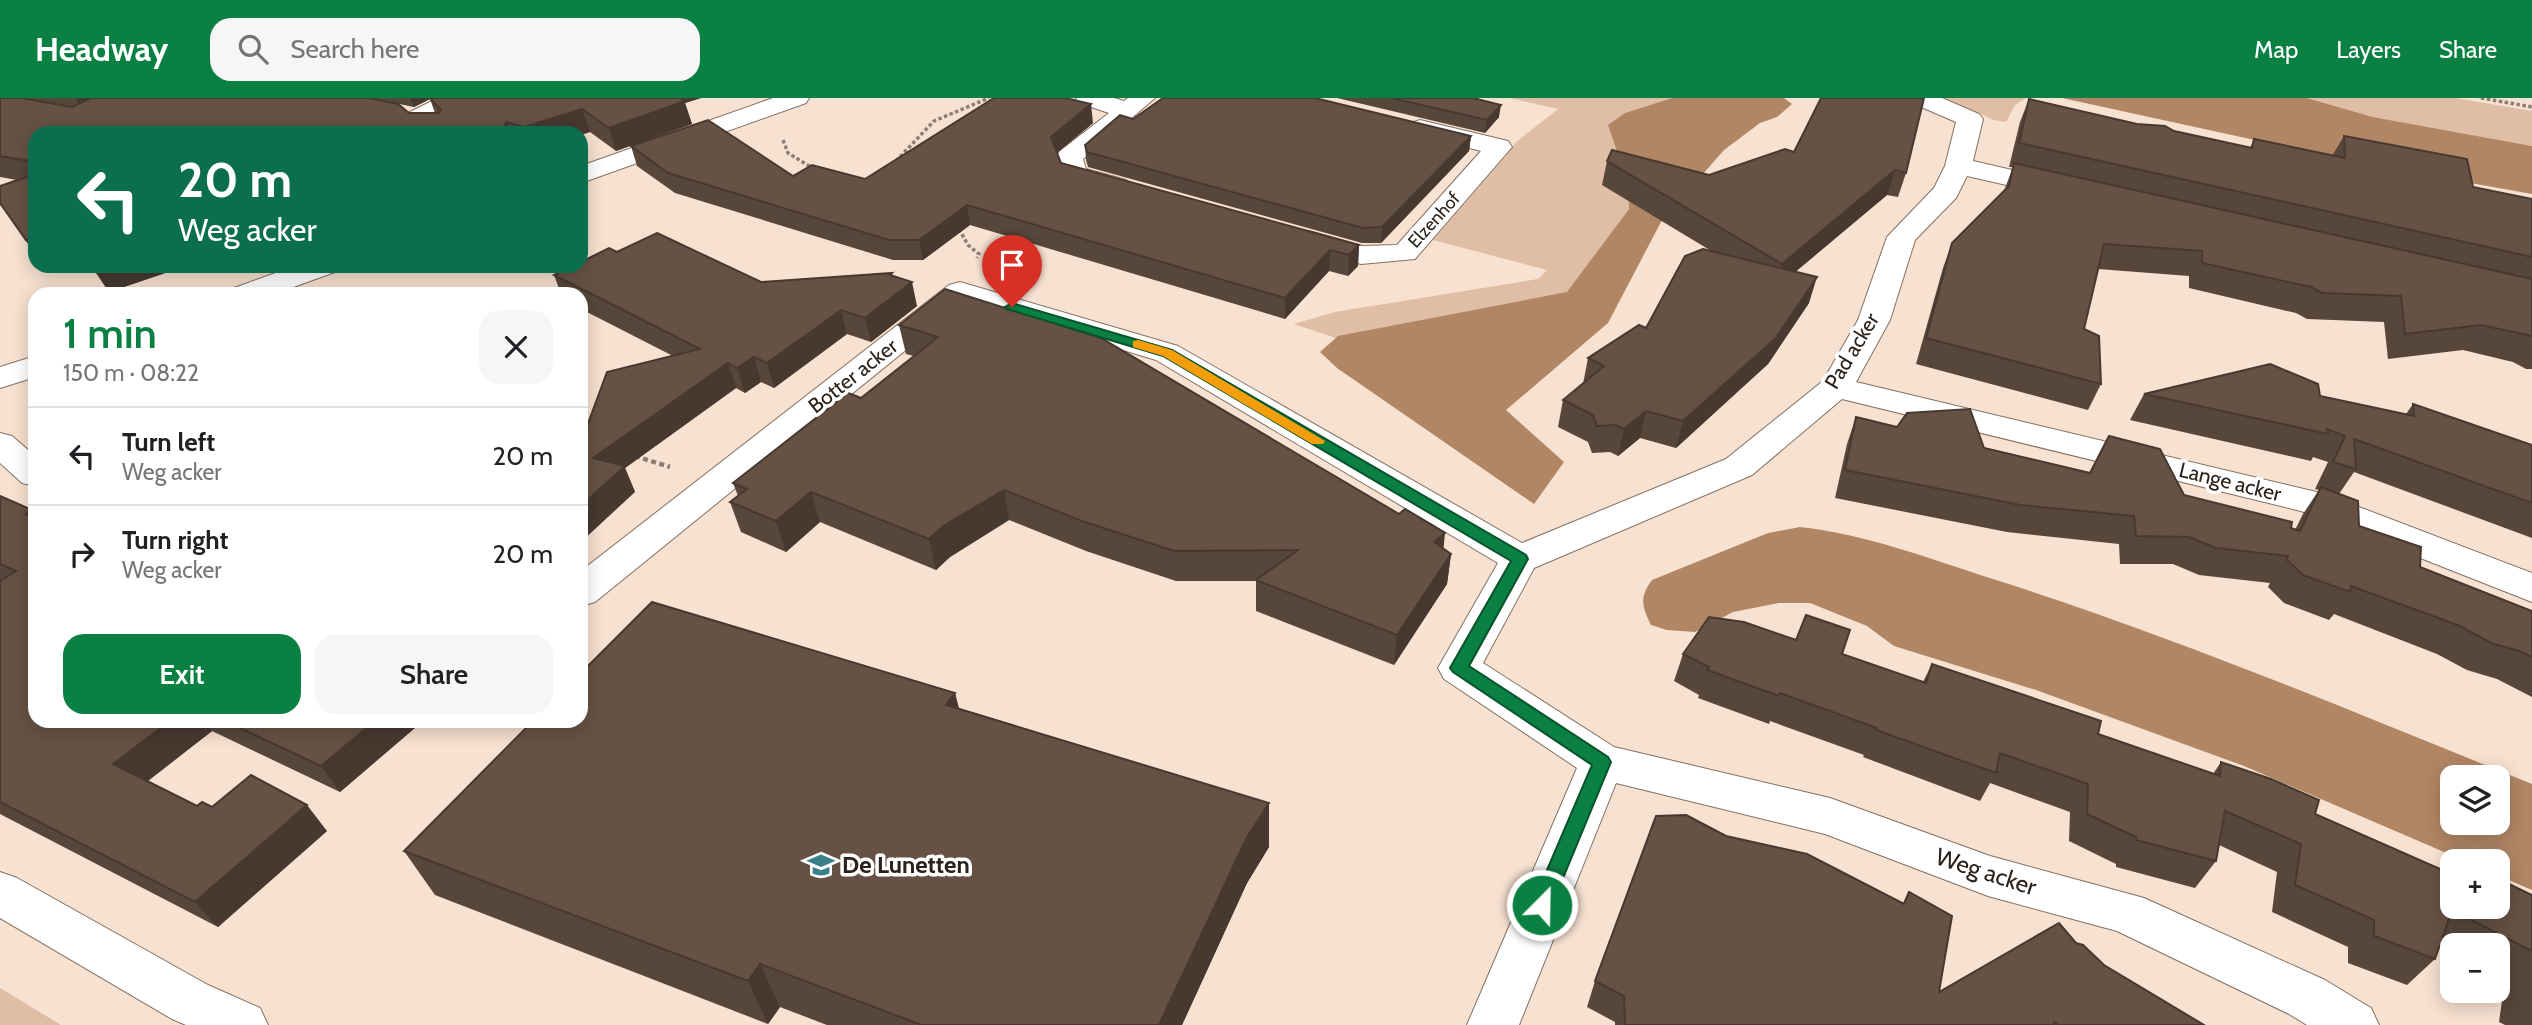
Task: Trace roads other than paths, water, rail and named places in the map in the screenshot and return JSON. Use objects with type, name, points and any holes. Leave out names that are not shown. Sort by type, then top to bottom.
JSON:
[{"type":"street","points":[[391,113],[426,126],[458,98]]},
{"type":"street","points":[[1088,98],[1135,104]]},
{"type":"street","name":"Pad acker","points":[[1520,559],[1739,467],[1836,387],[1874,320],[1901,237],[1946,192],[1958,166],[1970,119],[1921,98]]},
{"type":"street","points":[[588,173],[787,102]]},
{"type":"street","points":[[1135,104],[1069,158],[1074,174],[1139,192]]},
{"type":"street","name":"Elzenhof","points":[[1283,233],[1361,255],[1405,253],[1499,147],[1390,121]]},
{"type":"street","points":[[1958,166],[2090,196]]},
{"type":"street","points":[[265,287],[304,273]]},
{"type":"street","name":"Botter acker","points":[[588,586],[960,291],[1167,353],[1520,559]]},
{"type":"street","points":[[0,379],[28,369]]},
{"type":"street","name":"Lange acker","points":[[1836,387],[2312,502],[2532,588]]},
{"type":"street","points":[[0,444],[28,469]]},
{"type":"street","name":"Weg acker","points":[[1520,559],[1459,668],[1602,762],[1830,817],[1989,876],[2127,913],[2307,997],[2353,1025]]},
{"type":"street","points":[[1493,1025],[1602,762]]},
{"type":"street","points":[[0,892],[190,1003],[242,1025]]},
{"type":"place","name":"De Lunetten","points":[[821,865]]}]
